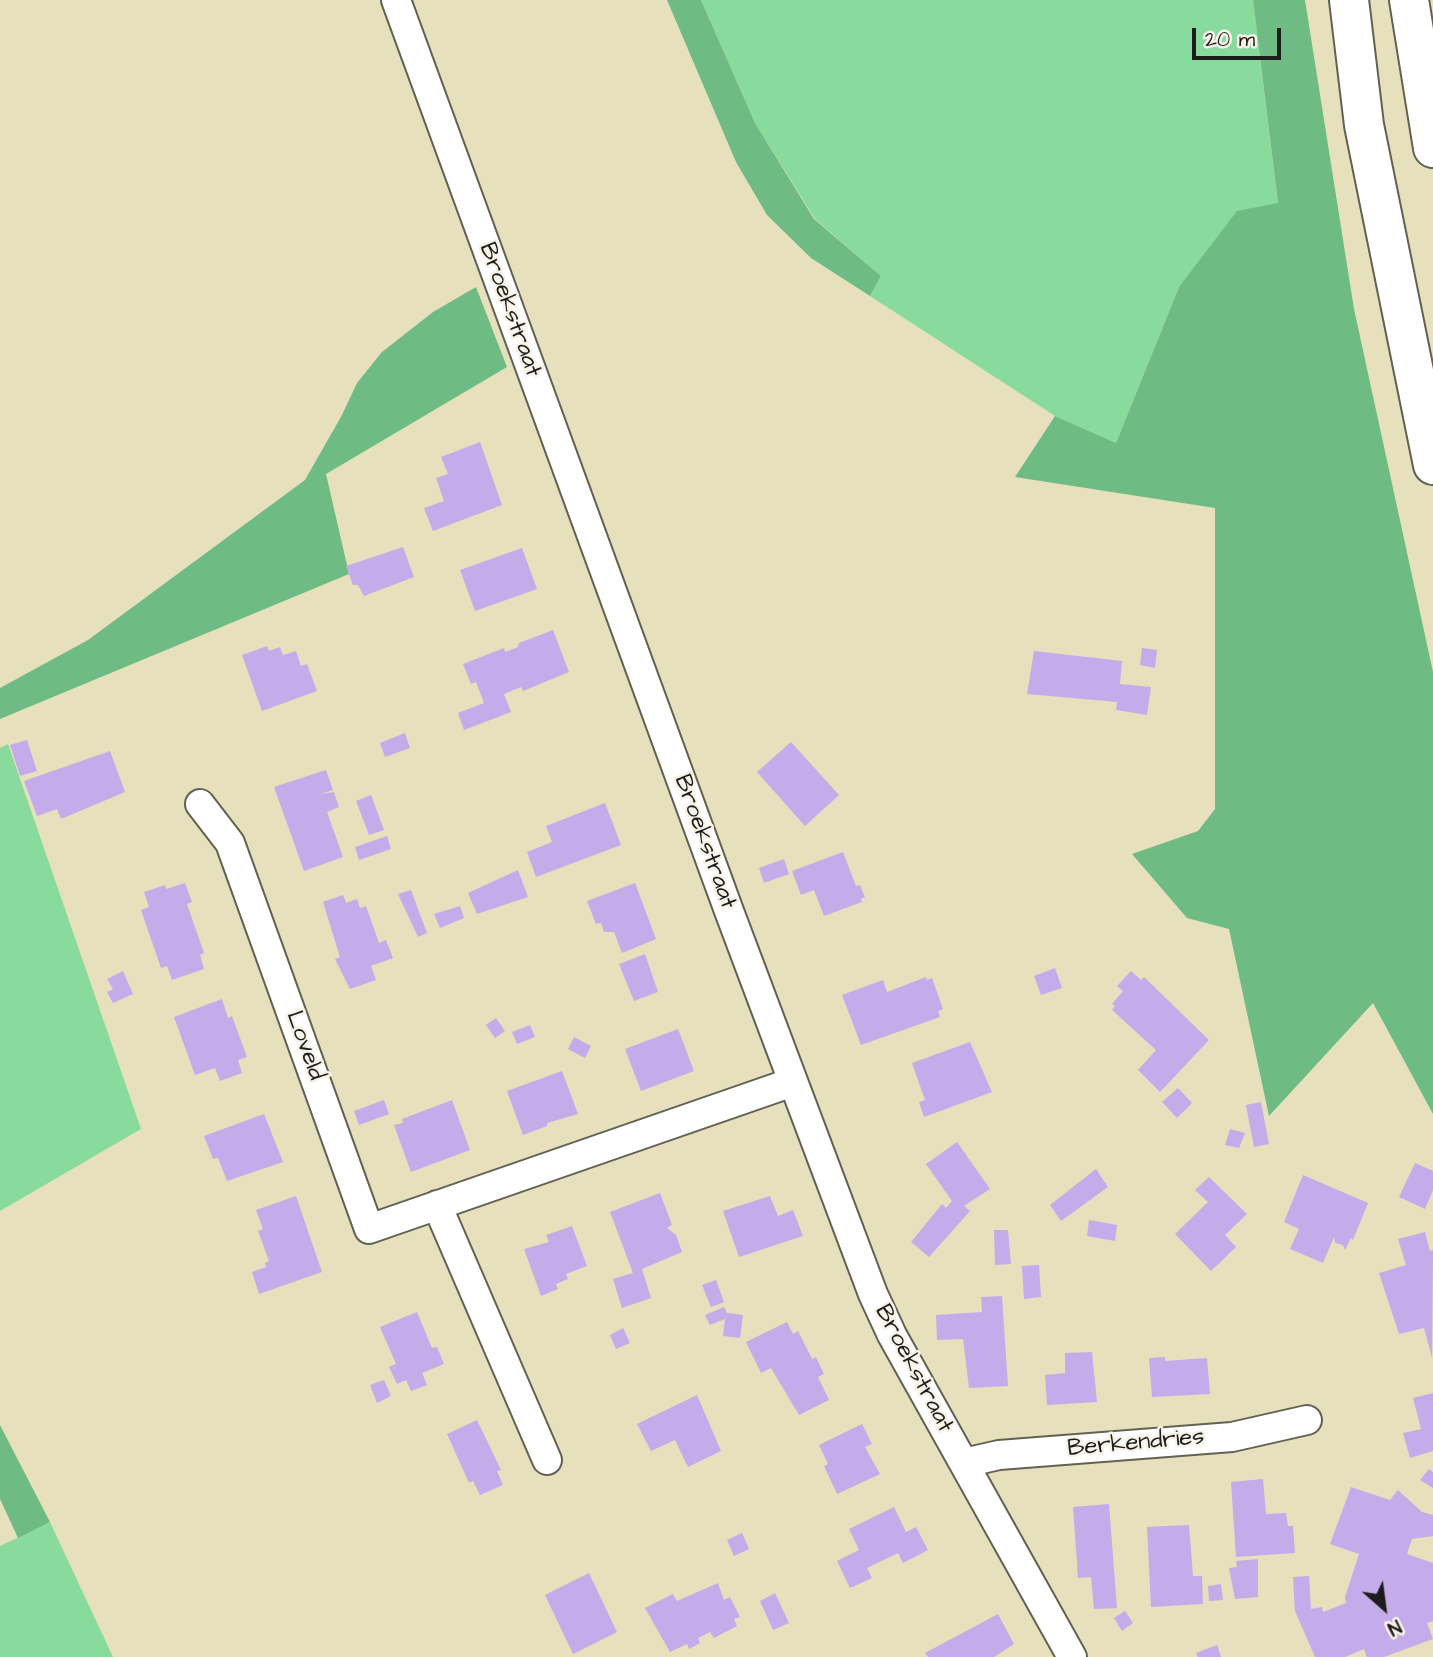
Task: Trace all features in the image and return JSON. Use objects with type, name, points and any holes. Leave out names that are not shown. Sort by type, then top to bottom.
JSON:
[{"type":"highway","points":[[1349,0],[1364,125],[1433,465]]},
{"type":"highway","points":[[1409,0],[1433,148]]},
{"type":"street","name":"Broekstraat","points":[[396,0],[793,1082],[882,1315],[1072,1657]]},
{"type":"street","name":"Loveld","points":[[200,804],[230,843],[369,1229],[793,1082]]},
{"type":"street","points":[[437,1205],[547,1460]]},
{"type":"street","name":"Berkendries","points":[[964,1463],[999,1455],[1232,1437],[1307,1420]]},
{"type":"green space","points":[[667,0],[701,0],[755,123],[814,219],[881,276],[870,296],[811,258],[767,215],[736,162]]},
{"type":"green space","points":[[701,0],[1253,0],[1278,204],[1179,287],[1116,443],[1055,416],[870,296],[881,276],[815,219],[755,123]]},
{"type":"green space","points":[[1253,0],[1305,0],[1354,309],[1433,672],[1433,1114],[1373,1003],[1269,1116],[1229,929],[1187,918],[1132,854],[1198,831],[1215,809],[1215,508],[1015,477],[1055,416],[1116,443],[1179,287],[1237,211],[1278,203]]},
{"type":"green space","points":[[476,287],[507,367],[326,474],[349,574],[0,719],[0,688],[88,640],[305,480],[357,383],[382,352],[433,312]]},
{"type":"green space","points":[[8,744],[141,1129],[0,1211],[0,748]]},
{"type":"green space","points":[[0,1425],[50,1522],[18,1538],[0,1499]]},
{"type":"green space","points":[[50,1522],[113,1657],[0,1657],[0,1546]]},
{"type":"building","points":[[480,442],[502,505],[433,531],[424,508],[444,501],[436,478],[448,474],[441,457]]},
{"type":"building","points":[[403,547],[414,577],[364,596],[358,585],[353,585],[346,566]]},
{"type":"building","points":[[522,548],[537,589],[475,611],[460,570]]},
{"type":"building","points":[[553,630],[569,672],[523,691],[521,687],[504,694],[511,712],[464,730],[458,713],[484,703],[476,682],[471,684],[463,664],[504,648],[505,652],[518,647],[519,643]]},
{"type":"building","points":[[267,646],[269,651],[280,647],[283,655],[296,651],[301,666],[307,664],[317,691],[262,711],[242,655]]},
{"type":"building","points":[[1142,648],[1157,650],[1155,668],[1140,665]]},
{"type":"building","points":[[1034,651],[1122,661],[1120,684],[1151,687],[1147,715],[1116,710],[1117,702],[1027,694]]},
{"type":"building","points":[[405,733],[410,748],[385,757],[380,743]]},
{"type":"building","points":[[27,740],[37,771],[20,776],[10,745]]},
{"type":"building","points":[[791,742],[839,795],[805,826],[757,772]]},
{"type":"building","points":[[110,751],[125,792],[61,819],[57,809],[37,816],[24,781]]},
{"type":"building","points":[[326,770],[333,790],[321,794],[334,792],[339,807],[327,812],[343,857],[304,871],[274,787]]},
{"type":"building","points":[[371,795],[384,830],[369,835],[356,801]]},
{"type":"building","points":[[605,803],[621,845],[536,877],[527,852],[552,842],[546,826]]},
{"type":"building","points":[[387,836],[391,849],[359,860],[355,847]]},
{"type":"building","points":[[843,852],[856,886],[860,885],[865,897],[861,899],[862,902],[824,916],[814,890],[801,895],[792,871]]},
{"type":"building","points":[[784,859],[789,874],[764,883],[759,868]]},
{"type":"building","points":[[518,870],[528,897],[477,914],[468,893]]},
{"type":"building","points":[[185,883],[192,902],[187,904],[204,953],[200,955],[204,969],[172,980],[167,966],[161,968],[141,910],[149,907],[144,892],[165,885],[166,889]]},
{"type":"building","points":[[635,883],[656,939],[622,953],[614,932],[604,932],[601,923],[596,924],[587,901]]},
{"type":"building","points":[[411,890],[427,933],[418,937],[398,894]]},
{"type":"building","points":[[343,895],[346,903],[357,899],[360,908],[366,906],[379,943],[386,940],[393,958],[371,966],[376,980],[350,989],[335,959],[340,957],[323,902]]},
{"type":"building","points":[[460,906],[464,918],[440,928],[434,914]]},
{"type":"building","points":[[645,954],[658,992],[634,1001],[619,964]]},
{"type":"building","points":[[1055,968],[1062,988],[1041,995],[1034,976]]},
{"type":"building","points":[[123,971],[133,994],[113,1003],[107,992],[113,989],[107,979]]},
{"type":"building","points":[[1131,971],[1141,980],[1144,977],[1209,1040],[1160,1092],[1138,1070],[1156,1050],[1112,1010],[1115,1006],[1112,1004],[1123,991],[1117,986]]},
{"type":"building","points":[[926,977],[927,980],[932,978],[943,1009],[938,1011],[940,1017],[861,1045],[842,995],[883,980],[887,992]]},
{"type":"building","points":[[222,999],[228,1018],[232,1016],[247,1057],[238,1060],[242,1073],[220,1081],[215,1068],[195,1075],[174,1017]]},
{"type":"building","points":[[496,1018],[505,1031],[495,1038],[486,1025]]},
{"type":"building","points":[[530,1025],[535,1037],[517,1044],[512,1032]]},
{"type":"building","points":[[678,1029],[694,1071],[641,1091],[625,1049]]},
{"type":"building","points":[[574,1037],[591,1046],[585,1058],[568,1049]]},
{"type":"building","points":[[970,1042],[992,1092],[924,1117],[919,1102],[925,1100],[912,1063]]},
{"type":"building","points":[[562,1071],[578,1114],[547,1123],[547,1126],[523,1135],[507,1091]]},
{"type":"building","points":[[1178,1088],[1192,1103],[1177,1118],[1162,1102]]},
{"type":"building","points":[[384,1100],[389,1114],[359,1125],[354,1111]]},
{"type":"building","points":[[452,1100],[470,1150],[411,1172],[394,1125],[403,1123],[402,1119]]},
{"type":"building","points":[[1261,1102],[1269,1144],[1254,1147],[1246,1105]]},
{"type":"building","points":[[264,1114],[283,1162],[227,1181],[218,1158],[213,1159],[204,1136]]},
{"type":"building","points":[[1230,1129],[1245,1133],[1239,1148],[1225,1145]]},
{"type":"building","points":[[957,1142],[990,1189],[964,1206],[970,1211],[929,1257],[911,1242],[942,1204],[946,1208],[952,1201],[926,1164]]},
{"type":"building","points":[[1415,1163],[1433,1171],[1433,1190],[1425,1209],[1399,1197]]},
{"type":"building","points":[[1096,1169],[1108,1187],[1061,1221],[1050,1205]]},
{"type":"building","points":[[1303,1175],[1368,1203],[1353,1240],[1351,1238],[1345,1250],[1343,1245],[1335,1243],[1334,1237],[1323,1263],[1290,1249],[1299,1229],[1284,1222]]},
{"type":"building","points":[[1209,1177],[1247,1214],[1225,1235],[1236,1247],[1211,1271],[1175,1234],[1208,1202],[1195,1190]]},
{"type":"building","points":[[660,1193],[672,1225],[667,1228],[676,1235],[682,1252],[642,1269],[651,1298],[622,1308],[613,1279],[633,1273],[610,1212]]},
{"type":"building","points":[[296,1196],[322,1272],[259,1294],[252,1272],[266,1267],[265,1263],[269,1261],[258,1231],[263,1229],[256,1210]]},
{"type":"building","points":[[770,1196],[778,1216],[793,1210],[803,1236],[739,1257],[723,1211]]},
{"type":"building","points":[[1089,1220],[1117,1225],[1115,1241],[1087,1236]]},
{"type":"building","points":[[572,1226],[587,1266],[566,1274],[568,1279],[556,1284],[558,1289],[541,1296],[524,1249],[549,1242],[546,1235]]},
{"type":"building","points":[[994,1230],[1008,1230],[1011,1264],[995,1265]]},
{"type":"building","points":[[1425,1232],[1430,1251],[1433,1250],[1432,1358],[1424,1328],[1399,1334],[1379,1273],[1406,1265],[1398,1239]]},
{"type":"building","points":[[1039,1265],[1041,1297],[1024,1299],[1022,1266]]},
{"type":"building","points":[[716,1280],[724,1302],[711,1307],[702,1285]]},
{"type":"building","points":[[1002,1296],[1008,1386],[969,1388],[963,1339],[937,1340],[936,1315],[982,1312],[981,1297]]},
{"type":"building","points":[[724,1307],[727,1313],[743,1315],[740,1338],[723,1336],[725,1319],[710,1325],[705,1315]]},
{"type":"building","points":[[417,1312],[432,1348],[437,1347],[444,1364],[422,1373],[427,1385],[411,1391],[406,1380],[397,1384],[389,1367],[396,1364],[380,1327]]},
{"type":"building","points":[[787,1322],[793,1334],[798,1331],[812,1359],[816,1357],[824,1374],[818,1377],[829,1400],[799,1415],[771,1368],[761,1373],[746,1342]]},
{"type":"building","points":[[623,1328],[630,1343],[616,1349],[610,1335]]},
{"type":"building","points":[[1092,1352],[1097,1402],[1047,1405],[1045,1375],[1065,1373],[1065,1353]]},
{"type":"building","points":[[1165,1357],[1165,1361],[1207,1358],[1210,1394],[1152,1397],[1149,1358]]},
{"type":"building","points":[[384,1380],[391,1396],[377,1403],[370,1385]]},
{"type":"building","points":[[1433,1393],[1433,1451],[1410,1458],[1403,1433],[1421,1429],[1413,1398]]},
{"type":"building","points":[[697,1395],[721,1451],[688,1467],[675,1440],[651,1451],[637,1424]]},
{"type":"building","points":[[477,1420],[501,1470],[497,1471],[503,1485],[480,1495],[473,1481],[469,1483],[447,1434]]},
{"type":"building","points":[[862,1424],[872,1444],[865,1447],[880,1474],[837,1494],[824,1466],[828,1464],[819,1445]]},
{"type":"building","points":[[1429,1469],[1433,1472],[1433,1488],[1420,1480]]},
{"type":"building","points":[[1263,1479],[1266,1514],[1286,1513],[1288,1526],[1293,1526],[1295,1553],[1236,1557],[1231,1482]]},
{"type":"building","points":[[1351,1487],[1390,1500],[1398,1490],[1422,1512],[1433,1515],[1433,1536],[1412,1539],[1407,1554],[1433,1563],[1433,1621],[1427,1623],[1433,1639],[1384,1657],[1367,1657],[1364,1649],[1345,1657],[1315,1657],[1295,1611],[1293,1577],[1309,1576],[1311,1609],[1322,1607],[1323,1612],[1346,1603],[1345,1597],[1359,1554],[1330,1544]]},
{"type":"building","points":[[1109,1504],[1117,1608],[1094,1609],[1091,1577],[1078,1578],[1073,1507]]},
{"type":"building","points":[[894,1507],[906,1532],[916,1527],[928,1550],[903,1563],[898,1553],[867,1568],[872,1578],[850,1588],[837,1561],[859,1550],[849,1529]]},
{"type":"building","points":[[1189,1525],[1193,1576],[1202,1576],[1203,1604],[1151,1607],[1147,1527]]},
{"type":"building","points":[[742,1533],[749,1549],[734,1556],[727,1540]]},
{"type":"building","points":[[1258,1559],[1258,1597],[1235,1599],[1229,1568],[1237,1567],[1236,1561]]},
{"type":"building","points":[[589,1573],[617,1632],[573,1654],[545,1595]]},
{"type":"building","points":[[718,1583],[724,1600],[730,1597],[740,1617],[734,1619],[737,1626],[714,1638],[710,1632],[698,1638],[700,1643],[689,1649],[687,1644],[670,1652],[645,1608],[673,1594],[677,1601]]},
{"type":"building","points":[[1221,1584],[1223,1600],[1209,1601],[1208,1586]]},
{"type":"building","points":[[775,1593],[789,1623],[773,1630],[760,1601]]},
{"type":"building","points":[[1125,1611],[1133,1623],[1122,1631],[1114,1618]]},
{"type":"building","points":[[998,1614],[1014,1644],[994,1657],[928,1657],[925,1653]]},
{"type":"building","points":[[1217,1645],[1221,1657],[1198,1657],[1196,1653]]}]
